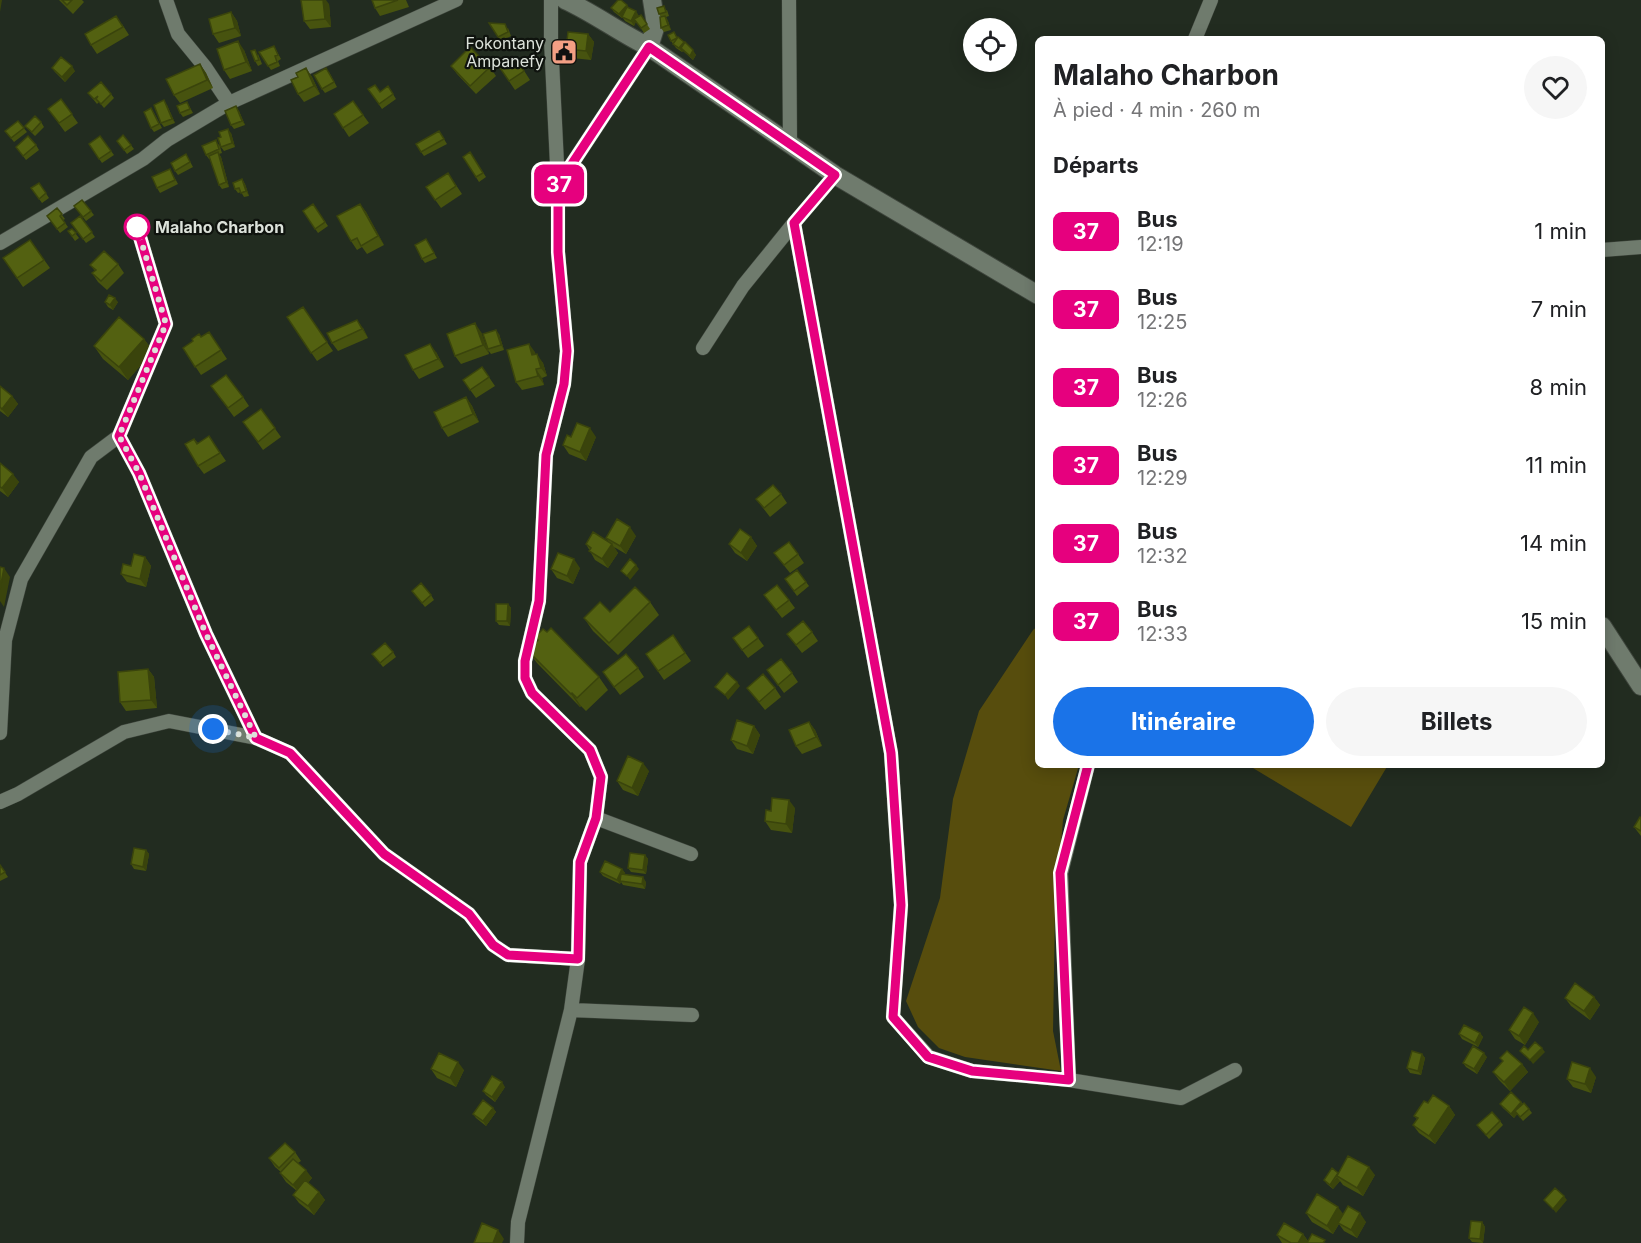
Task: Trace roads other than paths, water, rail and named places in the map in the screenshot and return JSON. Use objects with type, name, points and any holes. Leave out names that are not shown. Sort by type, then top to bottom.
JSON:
[{"type":"street","points":[[166,0],[178,34],[205,67],[229,103]]},
{"type":"street","points":[[0,243],[143,159],[167,140],[229,103],[456,0]]},
{"type":"street","points":[[517,1243],[518,1222],[571,1010],[578,959],[580,862],[596,818],[601,777],[590,750],[532,693],[525,678],[525,661],[539,601],[546,455],[564,384],[567,351],[558,252],[558,185],[550,40],[551,0]]},
{"type":"street","points":[[565,0],[622,34],[649,47],[835,175],[1035,293]]},
{"type":"street","points":[[558,185],[649,47],[656,25],[652,0]]},
{"type":"street","points":[[789,0],[790,143]]},
{"type":"street","points":[[1196,36],[1211,0]]},
{"type":"street","points":[[703,348],[743,286],[835,175]]},
{"type":"street","points":[[794,223],[891,753],[901,905],[893,1017],[928,1057],[972,1071],[1069,1080],[1181,1098],[1235,1070]]},
{"type":"street","points":[[0,733],[5,640],[21,579],[91,457],[119,436],[166,324],[137,227]]},
{"type":"street","points":[[1605,250],[1641,247]]},
{"type":"street","points":[[119,436],[139,473],[206,634],[256,738]]},
{"type":"street","points":[[1605,631],[1641,686]]},
{"type":"street","points":[[0,802],[18,794],[124,732],[169,721],[256,738],[290,753],[384,854],[469,914],[493,945],[508,955],[578,959]]},
{"type":"street","points":[[1069,1080],[1060,873],[1087,768]]},
{"type":"street","points":[[596,818],[691,854]]},
{"type":"street","points":[[571,1010],[692,1016]]},
{"type":"place","name":"Fokontany Ampanefy","points":[[564,52]]},
{"type":"place","name":"Malaho Charbon","points":[[137,227]]}]
